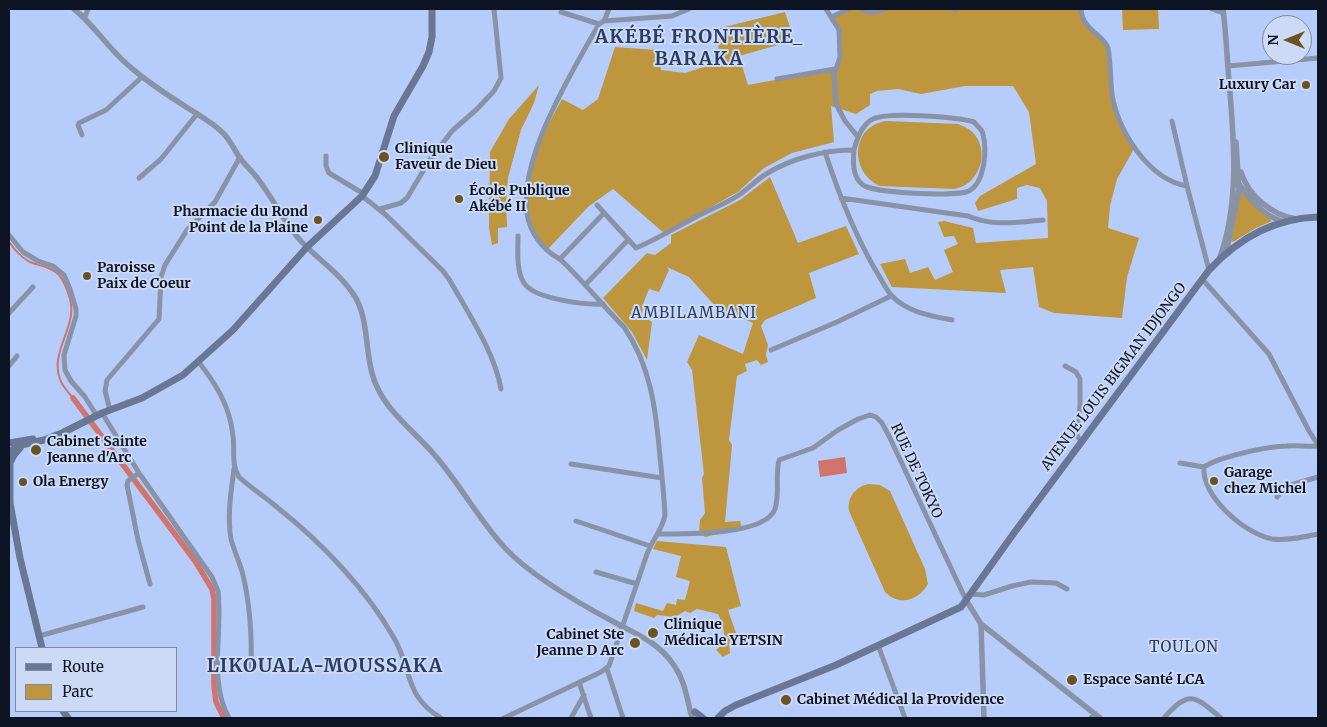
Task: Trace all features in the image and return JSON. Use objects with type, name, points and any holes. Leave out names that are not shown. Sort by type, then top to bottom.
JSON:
[{"type":"main road","points":[[9,443],[27,442],[62,433],[110,410],[142,398],[183,374],[233,330],[306,247],[363,195],[375,176],[394,116],[429,52],[432,37],[432,9]]},
{"type":"main road","name":"AVENUE LOUIS BIGMAN IDJONGO","points":[[718,718],[724,711],[736,705],[811,676],[961,607],[1202,279],[1218,260],[1258,231],[1298,219],[1318,217]]},
{"type":"main road","points":[[9,438],[27,442]]},
{"type":"main road","points":[[9,452],[27,442]]},
{"type":"main road","points":[[27,442],[11,459],[9,495],[19,556],[42,647]]},
{"type":"main road","points":[[695,716],[703,718]]},
{"type":"street","points":[[74,9],[85,17],[118,57],[222,132],[259,179],[294,233],[306,247],[343,281],[355,298],[362,318],[374,380],[383,398],[438,458],[493,534],[507,550],[542,578],[587,606],[653,642],[675,665],[695,716]]},
{"type":"street","points":[[85,17],[88,9]]},
{"type":"street","points":[[380,210],[402,203],[407,198],[429,162],[452,131],[477,109],[498,86],[501,78],[494,9]]},
{"type":"street","points":[[504,718],[607,669],[624,627],[650,546],[659,534],[665,515],[653,395],[646,370],[632,338],[560,259],[546,250],[531,229],[526,205],[527,184],[545,127],[576,66],[609,9]]},
{"type":"street","points":[[561,12],[601,23],[672,16],[689,9]]},
{"type":"street","points":[[826,9],[839,30],[840,57],[834,74],[836,104],[858,137]]},
{"type":"street","points":[[831,17],[849,9]]},
{"type":"street","points":[[861,9],[873,13],[886,9]]},
{"type":"street","points":[[1081,9],[1081,17],[1108,46],[1112,96],[1125,134],[1148,164],[1164,178],[1187,186]]},
{"type":"street","points":[[1212,9],[1223,11],[1233,136],[1230,214],[1218,260]]},
{"type":"street","points":[[1228,66],[1318,58]]},
{"type":"street","points":[[777,79],[835,69]]},
{"type":"street","points":[[82,135],[79,123],[106,110],[142,76]]},
{"type":"street","points":[[139,178],[161,159],[197,114]]},
{"type":"street","points":[[884,116],[955,118],[974,122],[983,134],[984,157],[980,176],[973,188],[963,193],[892,192],[872,189],[862,185],[857,178],[853,166],[854,150],[858,137],[870,120],[884,116]]},
{"type":"street","points":[[1172,121],[1209,270]]},
{"type":"street","points":[[1226,254],[1239,184],[1236,142],[1233,136]]},
{"type":"street","points":[[597,205],[636,248],[662,237],[739,195],[775,168],[825,152],[854,150]]},
{"type":"street","points":[[825,152],[841,198],[872,264],[892,296],[911,309],[927,316],[952,320]]},
{"type":"street","points":[[326,156],[326,166],[329,172],[363,195],[380,210],[449,279],[484,342],[497,373],[501,390]]},
{"type":"street","points":[[110,410],[105,391],[107,380],[159,320],[161,277],[165,265],[187,230],[214,202],[240,157]]},
{"type":"street","points":[[1237,159],[1246,185],[1259,200],[1275,212],[1298,219]]},
{"type":"street","points":[[1233,171],[1239,184],[1258,206],[1276,219],[1286,222]]},
{"type":"street","points":[[841,198],[912,210],[968,216],[991,224],[1044,220]]},
{"type":"street","points":[[560,259],[604,213]]},
{"type":"street","points":[[9,235],[23,252],[54,266],[64,275],[76,309],[76,316],[64,355],[65,370],[71,381],[85,397],[135,476],[205,566],[218,591],[219,688],[224,708],[229,718]]},
{"type":"street","points":[[518,236],[520,266],[523,282],[527,286],[542,294],[565,300],[603,304]]},
{"type":"street","points":[[585,285],[628,240]]},
{"type":"street","points":[[1202,279],[1269,354],[1318,446]]},
{"type":"street","points":[[9,313],[33,287]]},
{"type":"street","points":[[771,350],[892,296]]},
{"type":"street","points":[[9,366],[18,356]]},
{"type":"street","points":[[198,361],[219,389],[228,410],[233,436],[234,469],[230,507],[230,530],[244,577],[251,638],[251,667]]},
{"type":"street","points":[[1065,366],[1076,372],[1080,379],[1080,406],[1076,430],[1077,436],[1082,442]]},
{"type":"street","name":"RUE DE TOKYO","points":[[659,534],[744,529],[763,522],[769,518],[775,509],[779,460],[813,448],[838,430],[870,415],[876,417],[882,423],[968,597]]},
{"type":"street","points":[[1180,463],[1204,467],[1217,461],[1288,445],[1318,446]]},
{"type":"street","points":[[571,464],[662,478]]},
{"type":"street","points":[[1204,467],[1207,486],[1213,496],[1233,517],[1253,531],[1274,539],[1298,538],[1318,534]]},
{"type":"street","points":[[234,469],[239,477],[305,530],[341,566],[394,637],[410,684],[419,700],[432,713],[441,718]]},
{"type":"street","points":[[135,476],[128,481],[127,485],[138,540],[150,584]]},
{"type":"street","points":[[1277,497],[1284,487],[1318,477]]},
{"type":"street","points":[[576,521],[650,546]]},
{"type":"street","points":[[596,572],[638,584]]},
{"type":"street","points":[[984,718],[981,624],[968,597],[984,596],[1031,582],[1056,583],[1067,589]]},
{"type":"street","points":[[38,636],[143,607]]},
{"type":"street","points":[[981,624],[1095,717]]},
{"type":"street","points":[[878,645],[905,718]]},
{"type":"street","points":[[607,669],[623,718]]},
{"type":"street","points":[[579,682],[591,718]]},
{"type":"street","points":[[571,718],[584,695]]},
{"type":"street","points":[[1164,718],[1182,700],[1196,698],[1221,718]]},
{"type":"green space","points":[[849,9],[861,9],[866,12],[886,9],[1081,9],[1081,17],[1107,46],[1112,96],[1125,134],[1135,147],[1117,179],[1110,206],[1108,228],[1139,238],[1127,277],[1122,318],[1054,313],[1039,307],[1033,267],[1000,270],[1006,293],[892,287],[880,264],[905,259],[910,273],[928,267],[935,280],[953,272],[944,250],[958,244],[954,236],[944,237],[938,222],[944,221],[973,228],[976,243],[1048,238],[1047,201],[1040,188],[1027,185],[1017,188],[1017,199],[978,211],[975,203],[980,196],[1036,164],[1029,112],[1013,86],[965,86],[921,94],[898,89],[877,91],[870,94],[870,105],[856,114],[831,106],[834,142],[792,153],[764,168],[738,192],[664,233],[613,189],[589,206],[547,250],[536,236],[531,227],[526,194],[528,177],[539,145],[562,99],[583,110],[598,99],[615,47],[657,50],[661,70],[685,73],[717,63],[720,28],[785,12],[792,33],[792,41],[739,56],[748,85],[835,69],[840,42],[835,23],[831,17]]},
{"type":"green space","points":[[1122,9],[1158,9],[1159,29],[1123,30]]},
{"type":"green space","points":[[539,85],[534,103],[521,130],[508,178],[507,227],[498,228],[498,243],[492,245],[489,228],[490,152],[509,119]]},
{"type":"green space","points":[[886,121],[958,124],[968,128],[975,135],[981,151],[981,160],[975,176],[962,187],[954,189],[880,186],[863,171],[859,161],[858,150],[866,131],[874,125]]},
{"type":"green space","points":[[770,177],[798,243],[846,226],[859,254],[809,273],[816,298],[765,320],[761,326],[768,345],[766,355],[768,362],[761,365],[757,360],[745,364],[747,371],[737,376],[729,440],[732,445],[725,522],[740,521],[742,529],[705,537],[699,533],[700,520],[705,513],[702,478],[704,474],[692,370],[687,362],[699,335],[743,354],[753,323],[715,306],[689,277],[667,267],[669,270],[659,292],[649,289],[643,304],[642,315],[652,322],[647,360],[632,332],[603,298],[647,253],[655,255],[671,243],[671,235],[740,200]]},
{"type":"green space","points":[[1241,191],[1272,221],[1233,242],[1231,241]]},
{"type":"green space","points":[[863,485],[880,485],[890,491],[925,569],[928,584],[920,594],[909,600],[891,597],[885,592],[849,511],[849,502],[853,494]]},
{"type":"green space","points":[[657,541],[726,547],[741,606],[728,610],[737,636],[729,642],[730,653],[723,657],[716,650],[725,642],[718,614],[697,609],[690,613],[685,611],[675,617],[657,615],[654,618],[634,611],[636,603],[663,611],[667,603],[676,605],[677,599],[685,600],[690,581],[676,577],[681,556],[653,549]]},
{"type":"shaded area","points":[[845,457],[847,473],[820,477],[818,461]]},
{"type":"waterway","points":[[9,242],[28,261],[56,272],[61,277],[66,288],[71,306],[71,317],[58,358],[58,369],[62,384],[73,398]]},
{"type":"waterway","points":[[73,398],[195,561],[212,589],[214,599],[214,686],[216,702],[224,718]]},
{"type":"place","name":"Luxury Car","points":[[1306,85]]},
{"type":"place","name":"Clinique Faveur de Dieu","points":[[384,157]]},
{"type":"place","name":"École Publique Akébé II","points":[[459,199]]},
{"type":"place","name":"Pharmacie du Rond Point de la Plaine","points":[[318,220]]},
{"type":"place","name":"Paroisse Paix de Coeur","points":[[87,276]]},
{"type":"place","name":"Cabinet Sainte Jeanne d'Arc","points":[[36,450]]},
{"type":"place","name":"Garage chez Michel","points":[[1214,481]]},
{"type":"place","name":"Ola Energy","points":[[23,482]]},
{"type":"place","name":"Clinique Médicale YETSIN","points":[[653,633]]},
{"type":"place","name":"Cabinet Ste Jeanne D Arc","points":[[635,643]]},
{"type":"place","name":"Espace Santé LCA","points":[[1072,680]]},
{"type":"place","name":"Cabinet Médical la Providence","points":[[786,700]]},
{"type":"district","name":"AKÉBÉ FRONTIÈRE_ BARAKA","points":[[699,49]]},
{"type":"district","name":"AMBILAMBANI","points":[[694,314]]},
{"type":"district","name":"TOULON","points":[[1184,648]]},
{"type":"district","name":"LIKOUALA-MOUSSAKA","points":[[325,667]]}]
